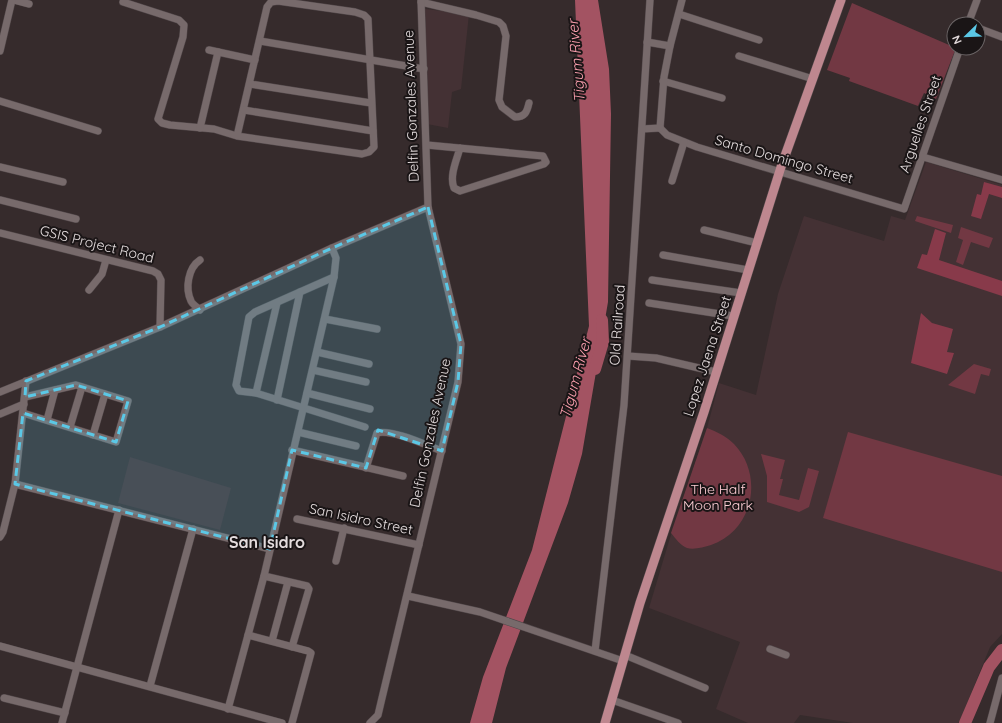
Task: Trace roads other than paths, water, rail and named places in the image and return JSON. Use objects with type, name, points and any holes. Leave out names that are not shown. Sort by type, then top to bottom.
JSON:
[{"type":"main road","name":"Lopez Jaena Street","points":[[605,723],[640,603],[780,171],[841,0]]},
{"type":"street","points":[[0,51],[13,0],[29,4]]},
{"type":"street","points":[[123,2],[179,20],[184,25],[183,38],[158,119],[162,123],[225,132],[237,136],[362,154],[370,152],[374,147],[368,19],[364,15],[355,12],[278,0],[271,2],[267,7],[237,136]]},
{"type":"street","name":"Old Railroad","points":[[595,651],[624,405],[650,0]]},
{"type":"street","points":[[642,129],[660,128],[663,81],[682,0]]},
{"type":"street","points":[[971,16],[978,0]]},
{"type":"street","points":[[421,1],[499,22],[503,26],[506,36],[499,100],[502,107],[515,117],[524,116],[527,112],[529,103]]},
{"type":"street","name":"Delfin Gonzales Avenue","points":[[370,723],[378,715],[408,596],[458,382],[461,344],[428,207],[421,1]]},
{"type":"street","points":[[678,14],[759,40]]},
{"type":"street","points":[[986,31],[1002,37]]},
{"type":"street","points":[[260,41],[424,69]]},
{"type":"street","points":[[647,42],[670,46]]},
{"type":"street","points":[[209,50],[255,60]]},
{"type":"street","points":[[200,128],[218,52]]},
{"type":"street","points":[[739,56],[813,79]]},
{"type":"street","name":"Arguelles Street","points":[[904,209],[957,56]]},
{"type":"street","points":[[663,81],[722,98]]},
{"type":"street","points":[[250,84],[371,103]]},
{"type":"street","points":[[0,101],[98,132]]},
{"type":"street","points":[[244,110],[373,131]]},
{"type":"street","name":"Santo Domingo Street","points":[[660,128],[667,135],[697,147],[904,209]]},
{"type":"street","points":[[672,181],[684,142]]},
{"type":"street","points":[[427,145],[460,148],[542,156],[546,162],[544,164],[460,191],[454,188],[452,184],[460,148]]},
{"type":"street","points":[[922,157],[1002,180]]},
{"type":"street","points":[[0,167],[63,182]]},
{"type":"street","points":[[0,200],[76,219]]},
{"type":"street","points":[[0,392],[200,310],[332,248],[428,207]]},
{"type":"street","points":[[704,230],[757,243]]},
{"type":"street","name":"GSIS Project Road","points":[[0,233],[158,274],[161,280],[160,327]]},
{"type":"street","points":[[228,709],[264,576],[292,450],[298,432],[325,319],[334,277],[336,258],[332,248]]},
{"type":"street","points":[[663,255],[748,270]]},
{"type":"street","points":[[89,290],[102,274],[106,260]]},
{"type":"street","points":[[200,260],[193,267],[190,274],[188,290],[191,302],[200,310]]},
{"type":"street","points":[[334,277],[255,312],[249,317],[236,385],[239,391],[256,393],[366,427]]},
{"type":"street","points":[[652,280],[741,293]]},
{"type":"street","points":[[277,400],[300,292]]},
{"type":"street","points":[[256,393],[277,303]]},
{"type":"street","points":[[649,303],[733,316]]},
{"type":"street","points":[[325,319],[378,329]]},
{"type":"street","points":[[317,352],[369,364]]},
{"type":"street","points":[[628,356],[677,362],[716,372]]},
{"type":"street","points":[[313,370],[366,382]]},
{"type":"street","points":[[1,533],[15,484],[26,381]]},
{"type":"street","points":[[0,414],[24,401],[55,390],[76,385],[128,401],[116,442],[23,413]]},
{"type":"street","points":[[70,427],[82,387]]},
{"type":"street","points":[[47,420],[55,390]]},
{"type":"street","points":[[307,393],[370,409]]},
{"type":"street","points":[[93,435],[105,394]]},
{"type":"street","points":[[366,468],[376,432],[382,431],[442,451]]},
{"type":"street","points":[[298,432],[356,446]]},
{"type":"street","points":[[292,450],[404,476]]},
{"type":"street","points":[[15,484],[270,549]]},
{"type":"street","points":[[62,723],[119,510]]},
{"type":"street","name":"San Isidro Street","points":[[297,519],[419,545]]},
{"type":"street","points":[[336,561],[344,528]]},
{"type":"street","points":[[150,686],[192,529]]},
{"type":"street","points":[[264,576],[307,586],[309,589],[292,647]]},
{"type":"street","points":[[272,641],[288,582]]},
{"type":"street","points":[[408,596],[480,612],[595,651],[624,658],[705,688]]},
{"type":"street","points":[[248,635],[311,653],[292,723]]},
{"type":"street","points":[[0,646],[282,723]]},
{"type":"street","points":[[770,649],[786,655]]},
{"type":"street","points":[[990,723],[1002,678]]},
{"type":"street","points":[[4,698],[65,713]]},
{"type":"street","points":[[612,700],[678,723]]},
{"type":"waterway","name":"Tigum River","points":[[595,369],[603,342],[602,320]]},
{"type":"waterway","points":[[965,723],[989,667],[1002,650]]},
{"type":"district","name":"San Isidro","points":[[267,542]]},
{"type":"park label","name":"The Half Moon Park","points":[[718,498]]}]
